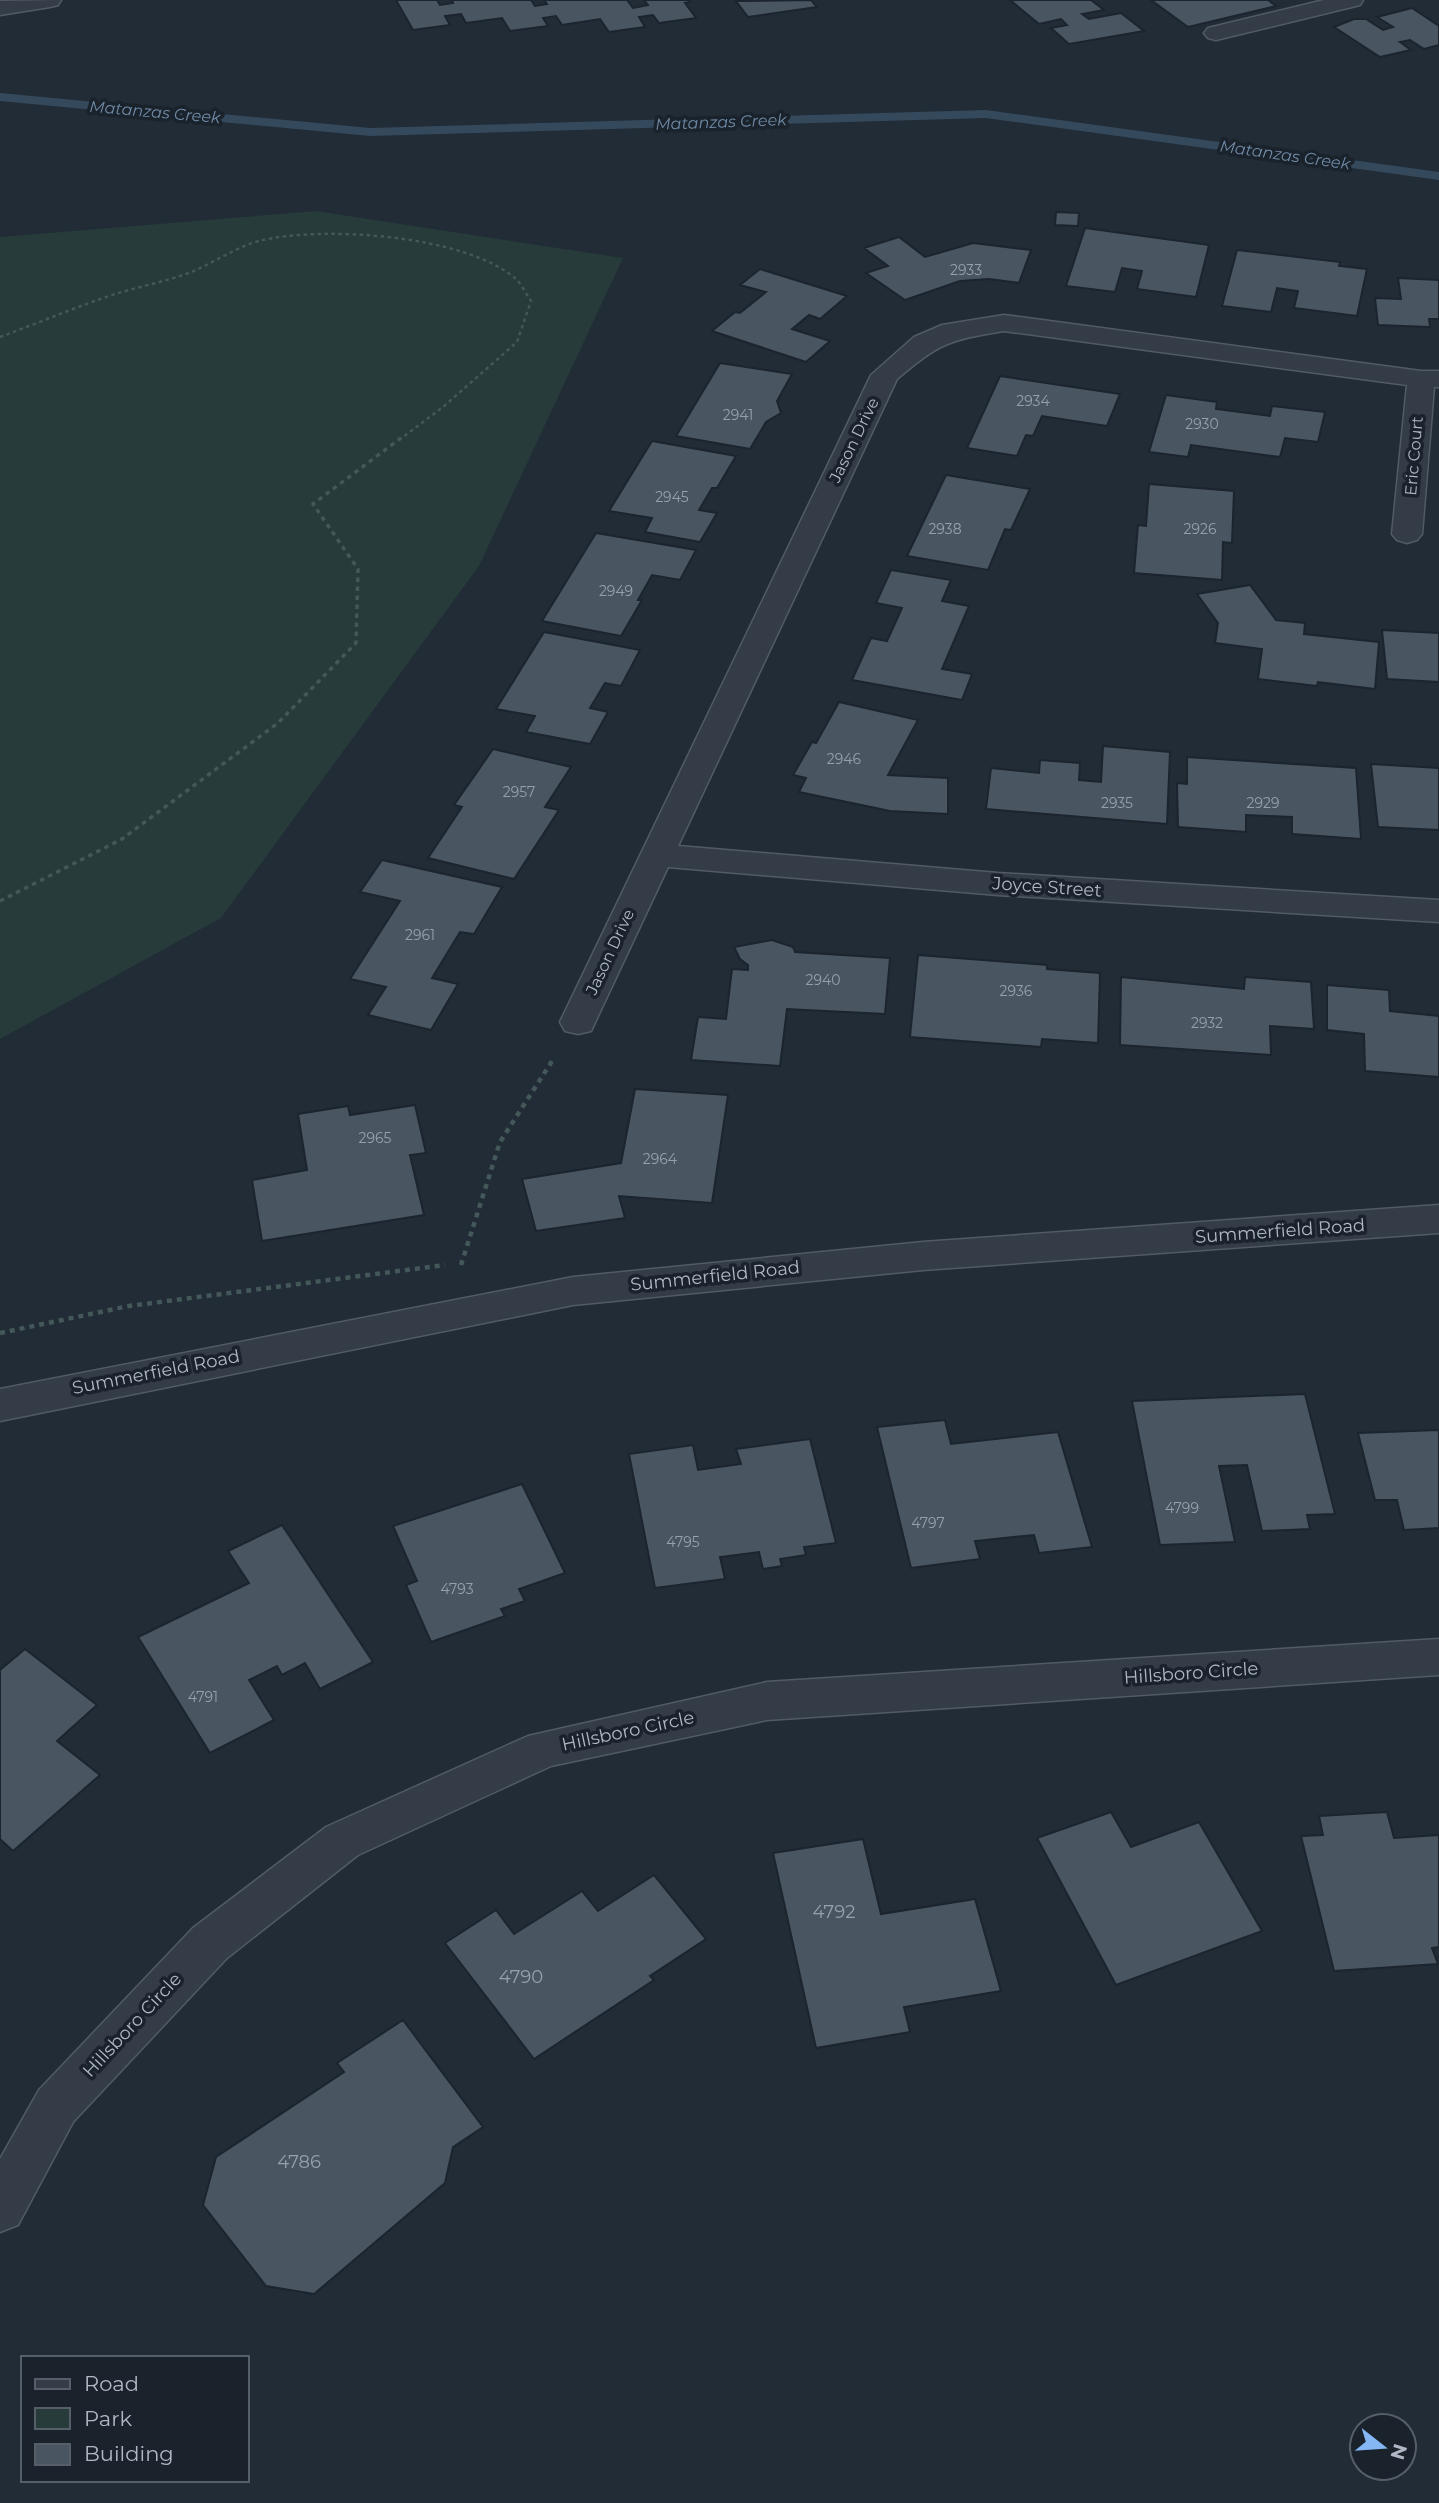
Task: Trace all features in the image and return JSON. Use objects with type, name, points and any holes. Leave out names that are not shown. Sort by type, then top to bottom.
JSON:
[{"type":"street","points":[[0,8],[50,0]]},
{"type":"street","points":[[1216,33],[1352,0]]},
{"type":"street","name":"Jason Drive","points":[[578,1022],[885,375],[925,343],[951,331],[1004,323],[1430,379]]},
{"type":"street","name":"Eric Court","points":[[1407,534],[1430,379]]},
{"type":"street","name":"Joyce Street","points":[[655,855],[998,884],[1439,911]]},
{"type":"street","name":"Summerfield Road","points":[[0,1405],[573,1291],[923,1256],[1439,1219]]},
{"type":"street","name":"Hillsboro Circle","points":[[0,2208],[56,2106],[210,1943],[342,1841],[544,1749],[768,1701],[1439,1657]]},
{"type":"path","points":[[0,337],[107,297],[195,270],[257,242],[293,235],[344,234],[399,239],[451,251],[489,263],[517,280],[531,301],[517,342],[443,407],[313,504],[358,569],[356,643],[278,723],[122,839],[0,901]]},
{"type":"path","points":[[467,1311],[460,1262],[500,1142],[578,1022]]},
{"type":"path","points":[[0,1333],[129,1306],[460,1262]]},
{"type":"green space","points":[[316,211],[623,258],[479,566],[221,918],[0,1039],[0,237]]},
{"type":"building","points":[[396,0],[437,0],[440,5],[453,3],[452,0],[531,0],[535,6],[547,4],[544,0],[627,0],[633,8],[648,5],[644,0],[688,0],[690,2],[685,3],[696,18],[659,23],[653,15],[639,17],[645,27],[609,32],[600,19],[562,25],[556,16],[543,18],[548,26],[510,31],[502,18],[466,23],[461,14],[445,16],[450,25],[413,30]]},
{"type":"building","points":[[811,0],[817,7],[748,17],[736,1]]},
{"type":"building","points":[[1010,0],[1091,0],[1104,10],[1082,14],[1089,19],[1121,13],[1144,31],[1069,44],[1051,28],[1067,25],[1061,19],[1039,24]]},
{"type":"building","points":[[1151,0],[1268,0],[1276,6],[1188,27]]},
{"type":"building","points":[[1412,8],[1439,26],[1439,45],[1424,49],[1410,40],[1400,42],[1411,50],[1380,57],[1334,27],[1354,19],[1366,19],[1383,30],[1393,27],[1377,17]]},
{"type":"building","points":[[1056,212],[1079,213],[1078,226],[1055,225]]},
{"type":"building","points":[[1085,228],[1209,245],[1196,297],[1137,289],[1142,271],[1122,268],[1115,292],[1066,286]]},
{"type":"building","points":[[899,237],[925,257],[973,243],[1031,250],[1019,283],[989,279],[960,281],[905,300],[866,273],[888,266],[864,248]]},
{"type":"building","points":[[1237,250],[1340,262],[1339,266],[1367,269],[1357,316],[1294,308],[1298,291],[1277,288],[1271,312],[1222,306]]},
{"type":"building","points":[[760,269],[847,296],[820,319],[809,315],[792,329],[830,341],[806,362],[712,331],[766,292],[740,285]]},
{"type":"building","points":[[1398,278],[1439,280],[1439,319],[1429,319],[1430,327],[1378,325],[1375,298],[1401,299]]},
{"type":"building","points":[[720,363],[792,374],[777,401],[781,413],[766,422],[750,449],[676,436]]},
{"type":"building","points":[[1000,376],[1120,394],[1107,426],[1042,416],[1033,436],[1026,435],[1017,456],[967,448]]},
{"type":"building","points":[[1166,395],[1217,402],[1216,409],[1270,416],[1272,406],[1325,412],[1318,442],[1285,438],[1280,457],[1191,445],[1188,457],[1149,452]]},
{"type":"building","points":[[652,441],[736,456],[717,488],[712,488],[699,510],[717,513],[700,542],[645,532],[652,518],[609,511]]},
{"type":"building","points":[[946,475],[1030,489],[1011,530],[1005,529],[988,570],[907,556]]},
{"type":"building","points":[[1149,484],[1234,491],[1232,543],[1223,542],[1222,580],[1134,573],[1138,525],[1146,526]]},
{"type":"building","points":[[596,533],[696,550],[680,580],[652,575],[638,600],[642,600],[621,636],[542,621]]},
{"type":"building","points":[[891,570],[951,580],[942,601],[969,606],[942,669],[972,674],[962,700],[852,680],[871,638],[887,641],[902,608],[876,603]]},
{"type":"building","points":[[1250,585],[1276,620],[1305,623],[1304,634],[1379,642],[1375,689],[1318,682],[1317,686],[1258,679],[1262,649],[1215,643],[1218,623],[1197,594]]},
{"type":"building","points":[[1382,630],[1439,633],[1439,682],[1387,679]]},
{"type":"building","points":[[544,632],[640,650],[621,686],[605,683],[590,708],[608,712],[590,744],[526,732],[535,716],[496,709]]},
{"type":"building","points":[[839,702],[918,720],[888,775],[948,778],[948,814],[890,811],[799,792],[806,778],[793,775],[812,742],[816,743]]},
{"type":"building","points":[[1103,746],[1170,752],[1167,824],[986,809],[991,768],[1039,773],[1040,760],[1080,763],[1079,780],[1101,782]]},
{"type":"building","points":[[493,749],[571,767],[545,807],[559,810],[514,879],[428,858],[462,807],[454,805]]},
{"type":"building","points":[[1187,757],[1356,768],[1361,839],[1292,834],[1292,817],[1246,815],[1246,832],[1178,827],[1177,783],[1187,784]]},
{"type":"building","points":[[1371,764],[1439,768],[1439,830],[1378,827]]},
{"type":"building","points":[[382,860],[502,887],[474,934],[460,932],[432,978],[458,984],[431,1030],[368,1015],[386,987],[350,979],[400,901],[360,892]]},
{"type":"building","points":[[772,940],[793,947],[795,952],[890,958],[885,1014],[787,1009],[780,1066],[691,1060],[698,1017],[726,1019],[732,969],[748,970],[748,965],[740,959],[734,947]]},
{"type":"building","points":[[918,955],[1047,965],[1047,969],[1100,973],[1098,1043],[1042,1039],[1041,1047],[910,1037]]},
{"type":"building","points":[[1121,977],[1244,989],[1245,977],[1311,982],[1314,1029],[1270,1026],[1271,1055],[1120,1045]]},
{"type":"building","points":[[1327,985],[1389,990],[1390,1011],[1439,1016],[1439,1077],[1365,1071],[1364,1034],[1327,1030]]},
{"type":"building","points":[[635,1089],[728,1095],[712,1203],[619,1196],[625,1218],[536,1231],[522,1179],[621,1163]]},
{"type":"building","points":[[415,1105],[426,1153],[410,1155],[424,1215],[262,1241],[252,1180],[307,1170],[298,1114],[348,1106],[350,1115]]},
{"type":"building","points":[[1305,1394],[1335,1514],[1307,1515],[1310,1529],[1262,1531],[1247,1465],[1219,1466],[1235,1542],[1160,1545],[1132,1401]]},
{"type":"building","points":[[945,1420],[951,1444],[1058,1432],[1092,1547],[1039,1553],[1034,1535],[975,1541],[980,1559],[911,1568],[877,1427]]},
{"type":"building","points":[[1439,1430],[1439,1528],[1404,1530],[1397,1500],[1375,1500],[1358,1433]]},
{"type":"building","points":[[810,1439],[836,1543],[804,1547],[806,1555],[780,1559],[782,1566],[763,1569],[759,1552],[720,1557],[725,1579],[655,1588],[629,1454],[693,1445],[698,1470],[741,1464],[736,1449]]},
{"type":"building","points":[[522,1484],[565,1573],[519,1589],[525,1601],[501,1609],[505,1616],[431,1642],[406,1585],[417,1581],[393,1526]]},
{"type":"building","points":[[282,1525],[373,1662],[320,1689],[305,1663],[282,1675],[277,1666],[249,1680],[274,1720],[210,1753],[138,1637],[249,1583],[228,1551]]},
{"type":"building","points":[[25,1649],[97,1705],[57,1741],[100,1775],[13,1851],[0,1839],[0,1670]]},
{"type":"building","points":[[1111,1812],[1131,1847],[1199,1822],[1262,1931],[1116,1985],[1037,1838]]},
{"type":"building","points":[[1387,1812],[1394,1838],[1439,1835],[1439,1947],[1432,1948],[1438,1964],[1334,1971],[1301,1836],[1323,1835],[1319,1816]]},
{"type":"building","points":[[863,1839],[881,1914],[975,1899],[1001,1991],[904,2007],[910,2032],[816,2048],[773,1853]]},
{"type":"building","points":[[654,1875],[706,1939],[650,1976],[654,1980],[534,2059],[445,1943],[496,1910],[514,1934],[582,1891],[598,1911]]},
{"type":"building","points":[[403,2020],[483,2127],[453,2147],[445,2183],[314,2294],[266,2286],[203,2205],[216,2157],[344,2072],[337,2063]]},
{"type":"waterway","name":"Matanzas Creek","points":[[0,97],[370,132],[986,114],[1439,176]]}]
